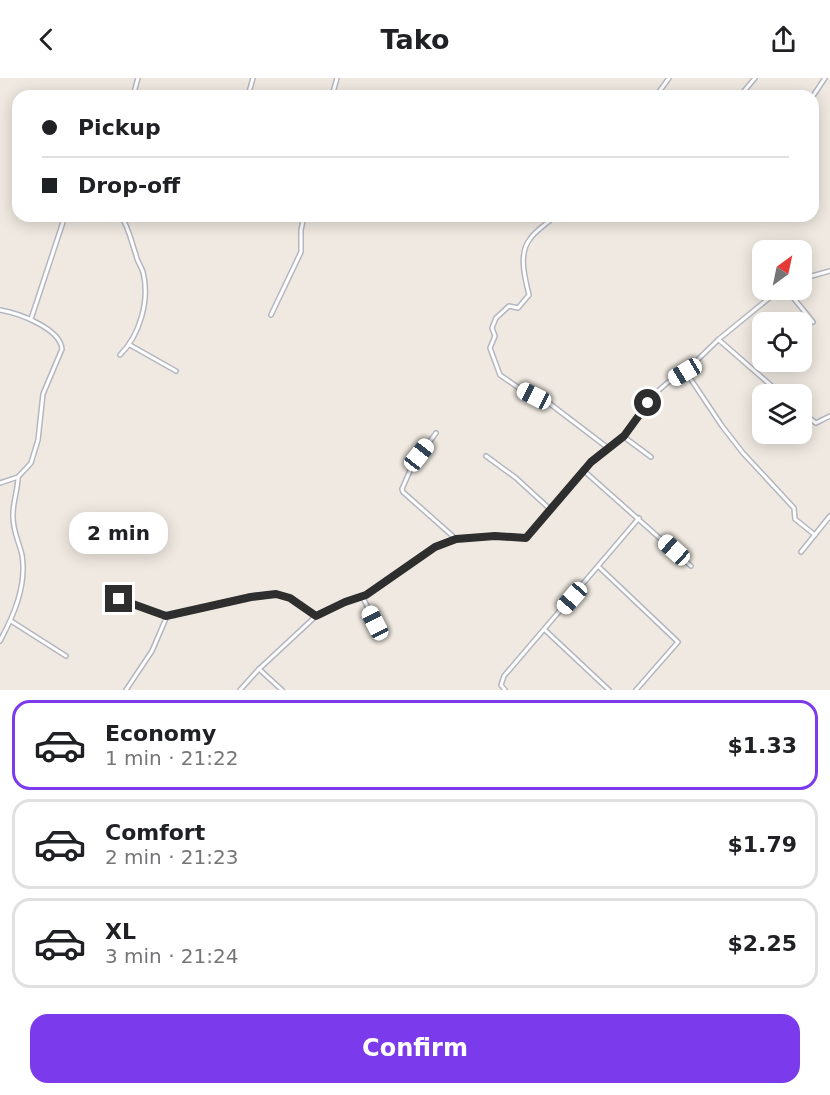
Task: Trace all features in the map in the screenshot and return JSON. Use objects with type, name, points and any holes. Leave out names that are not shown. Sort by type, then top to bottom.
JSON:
[{"type":"lane","points":[[745,90],[755,78]]},
{"type":"lane","points":[[31,319],[63,222]]},
{"type":"lane","points":[[120,355],[130,345],[143,309],[143,276],[125,222]]},
{"type":"lane","points":[[271,315],[301,252],[303,222]]},
{"type":"lane","points":[[548,222],[529,240],[523,265],[529,295],[519,308],[509,306],[496,318],[492,328],[495,336],[490,348],[500,375],[508,382],[549,404],[608,448]]},
{"type":"lane","points":[[812,276],[830,271]]},
{"type":"lane","points":[[240,690],[316,616],[379,588],[435,547],[456,539],[495,536],[524,539],[530,535],[583,470],[624,436],[658,391],[685,372],[719,339],[767,300]]},
{"type":"lane","points":[[795,300],[813,322]]},
{"type":"lane","points":[[0,310],[31,319],[58,339],[62,349],[43,394],[38,440],[31,463],[18,477],[0,483]]},
{"type":"lane","points":[[719,339],[770,384]]},
{"type":"lane","points":[[130,345],[176,371]]},
{"type":"lane","points":[[685,372],[729,435],[794,508],[796,520],[815,535]]},
{"type":"lane","points":[[812,420],[816,423],[830,416]]},
{"type":"lane","points":[[436,434],[413,464],[402,489],[456,539]]},
{"type":"lane","points":[[624,436],[651,457]]},
{"type":"lane","points":[[486,456],[516,478],[551,510]]},
{"type":"lane","points":[[583,470],[691,566]]},
{"type":"lane","points":[[0,641],[11,621],[20,594],[23,565],[15,535],[13,513],[18,477]]},
{"type":"lane","points":[[801,552],[830,516]]},
{"type":"lane","points":[[505,690],[501,685],[502,680],[639,518]]},
{"type":"lane","points":[[599,567],[678,642],[636,690]]},
{"type":"lane","points":[[119,599],[166,616],[251,597],[276,594],[290,598],[316,616]]},
{"type":"lane","points":[[363,597],[375,623]]},
{"type":"lane","points":[[126,690],[152,651],[166,616]]},
{"type":"lane","points":[[11,621],[66,656]]},
{"type":"lane","points":[[544,630],[609,690]]},
{"type":"lane","points":[[259,669],[282,690]]},
{"type":"route","points":[[119,599],[166,616],[265,594],[276,594],[290,598],[316,616],[345,602],[363,597],[435,547],[456,539],[495,536],[524,539],[530,535],[583,470],[624,436],[648,403]]}]
